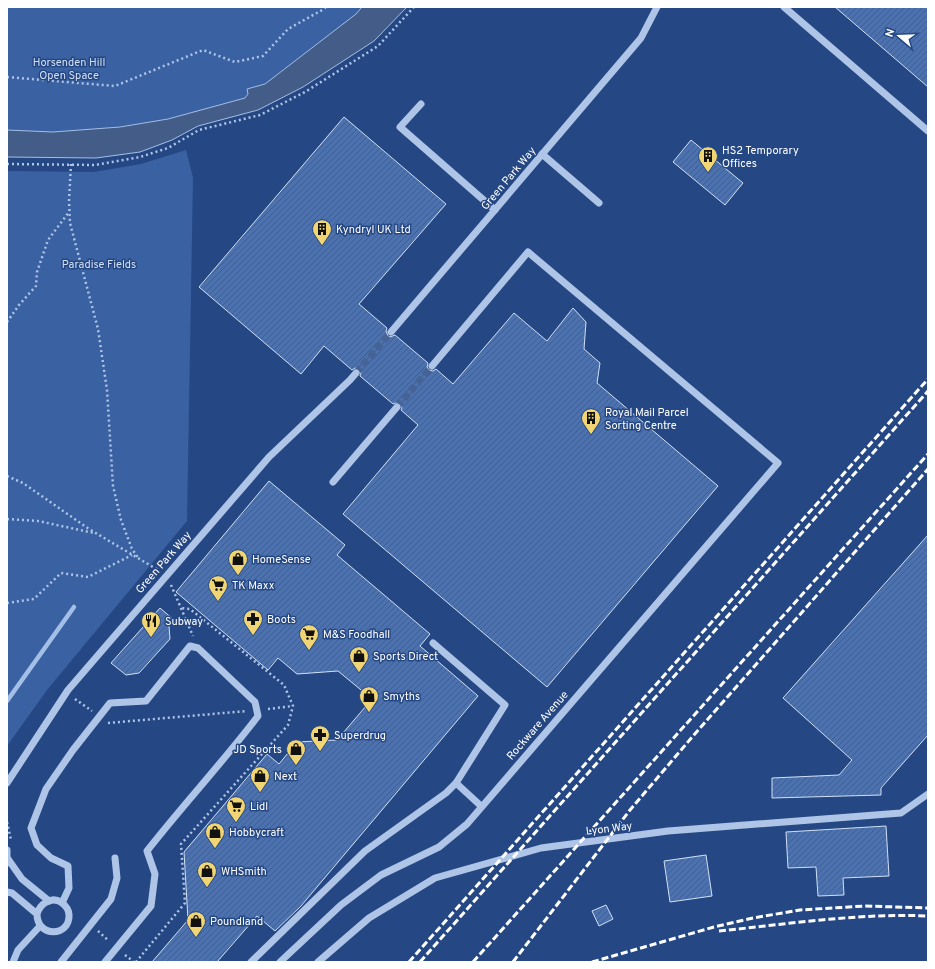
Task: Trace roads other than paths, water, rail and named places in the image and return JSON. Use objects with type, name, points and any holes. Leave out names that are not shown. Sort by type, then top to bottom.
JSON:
[{"type":"street","name":"Green Park Way","points":[[391,332],[641,38],[657,7]]},
{"type":"street","points":[[784,7],[928,131]]},
{"type":"street","points":[[421,104],[400,127],[495,210]]},
{"type":"street","points":[[542,154],[599,203]]},
{"type":"street","name":"Rockware Avenue","points":[[280,962],[341,905],[380,875],[439,847],[466,824],[778,463],[528,252],[432,366]]},
{"type":"street","name":"Green Park Way","points":[[7,783],[68,690],[269,458],[356,373]]},
{"type":"street","points":[[333,482],[397,407]]},
{"type":"street","points":[[251,962],[365,851],[446,793],[456,783],[505,705],[433,643]]},
{"type":"street","points":[[62,903],[69,888],[68,866],[51,858],[37,845],[31,828],[46,789],[73,750],[110,703],[146,701],[190,646],[198,648],[255,702],[258,716],[238,742],[173,817],[147,851],[154,874],[151,906],[105,962]]},
{"type":"street","points":[[456,783],[481,806]]},
{"type":"street","name":"Lyon Way","points":[[318,962],[369,918],[435,878],[541,848],[668,832],[901,813],[928,794]]},
{"type":"street","points":[[7,850],[8,863],[22,879],[49,901]]},
{"type":"street","points":[[61,962],[111,899],[118,878],[115,858]]},
{"type":"street","points":[[7,892],[12,894],[37,914]]},
{"type":"street","points":[[49,901],[58,901],[62,903],[68,911],[69,916],[66,926],[57,932],[47,931],[40,926],[37,919],[37,914],[41,906],[49,901]]},
{"type":"street","points":[[13,962],[18,950],[40,926]]},
{"type":"waterway","points":[[7,701],[74,607]]},
{"type":"tunnel","points":[[356,373],[391,332]]},
{"type":"tunnel","points":[[397,407],[432,366]]},
{"type":"railway","points":[[409,962],[928,379]]},
{"type":"railway","points":[[420,962],[928,391]]},
{"type":"railway","points":[[473,962],[928,454]]},
{"type":"railway","points":[[513,962],[630,810],[693,736],[928,469]]},
{"type":"railway","points":[[592,962],[714,927],[753,918],[800,910],[865,906],[928,908]]},
{"type":"railway","points":[[719,931],[797,922],[876,916],[928,916]]},
{"type":"place","name":"HS2 Temporary Offices","points":[[708,173]]},
{"type":"place","name":"Kyndryl UK Ltd","points":[[322,246]]},
{"type":"place","name":"Royal Mail Parcel Sorting Centre","points":[[591,435]]},
{"type":"place","name":"HomeSense","points":[[238,576]]},
{"type":"place","name":"TK Maxx","points":[[218,602]]},
{"type":"place","name":"Boots","points":[[253,636]]},
{"type":"place","name":"Subway","points":[[151,638]]},
{"type":"place","name":"M&S Foodhall","points":[[309,651]]},
{"type":"place","name":"Sports Direct","points":[[359,673]]},
{"type":"place","name":"Smyths","points":[[369,713]]},
{"type":"place","name":"Superdrug","points":[[320,752]]},
{"type":"place","name":"JD Sports","points":[[296,766]]},
{"type":"place","name":"Next","points":[[260,793]]},
{"type":"place","name":"Lidl","points":[[236,823]]},
{"type":"place","name":"Hobbycraft","points":[[215,849]]},
{"type":"place","name":"WHSmith","points":[[207,888]]},
{"type":"place","name":"Poundland","points":[[196,938]]},
{"type":"park label","name":"Horsenden Hill Open Space","points":[[69,68]]},
{"type":"park label","name":"Paradise Fields","points":[[99,264]]}]
